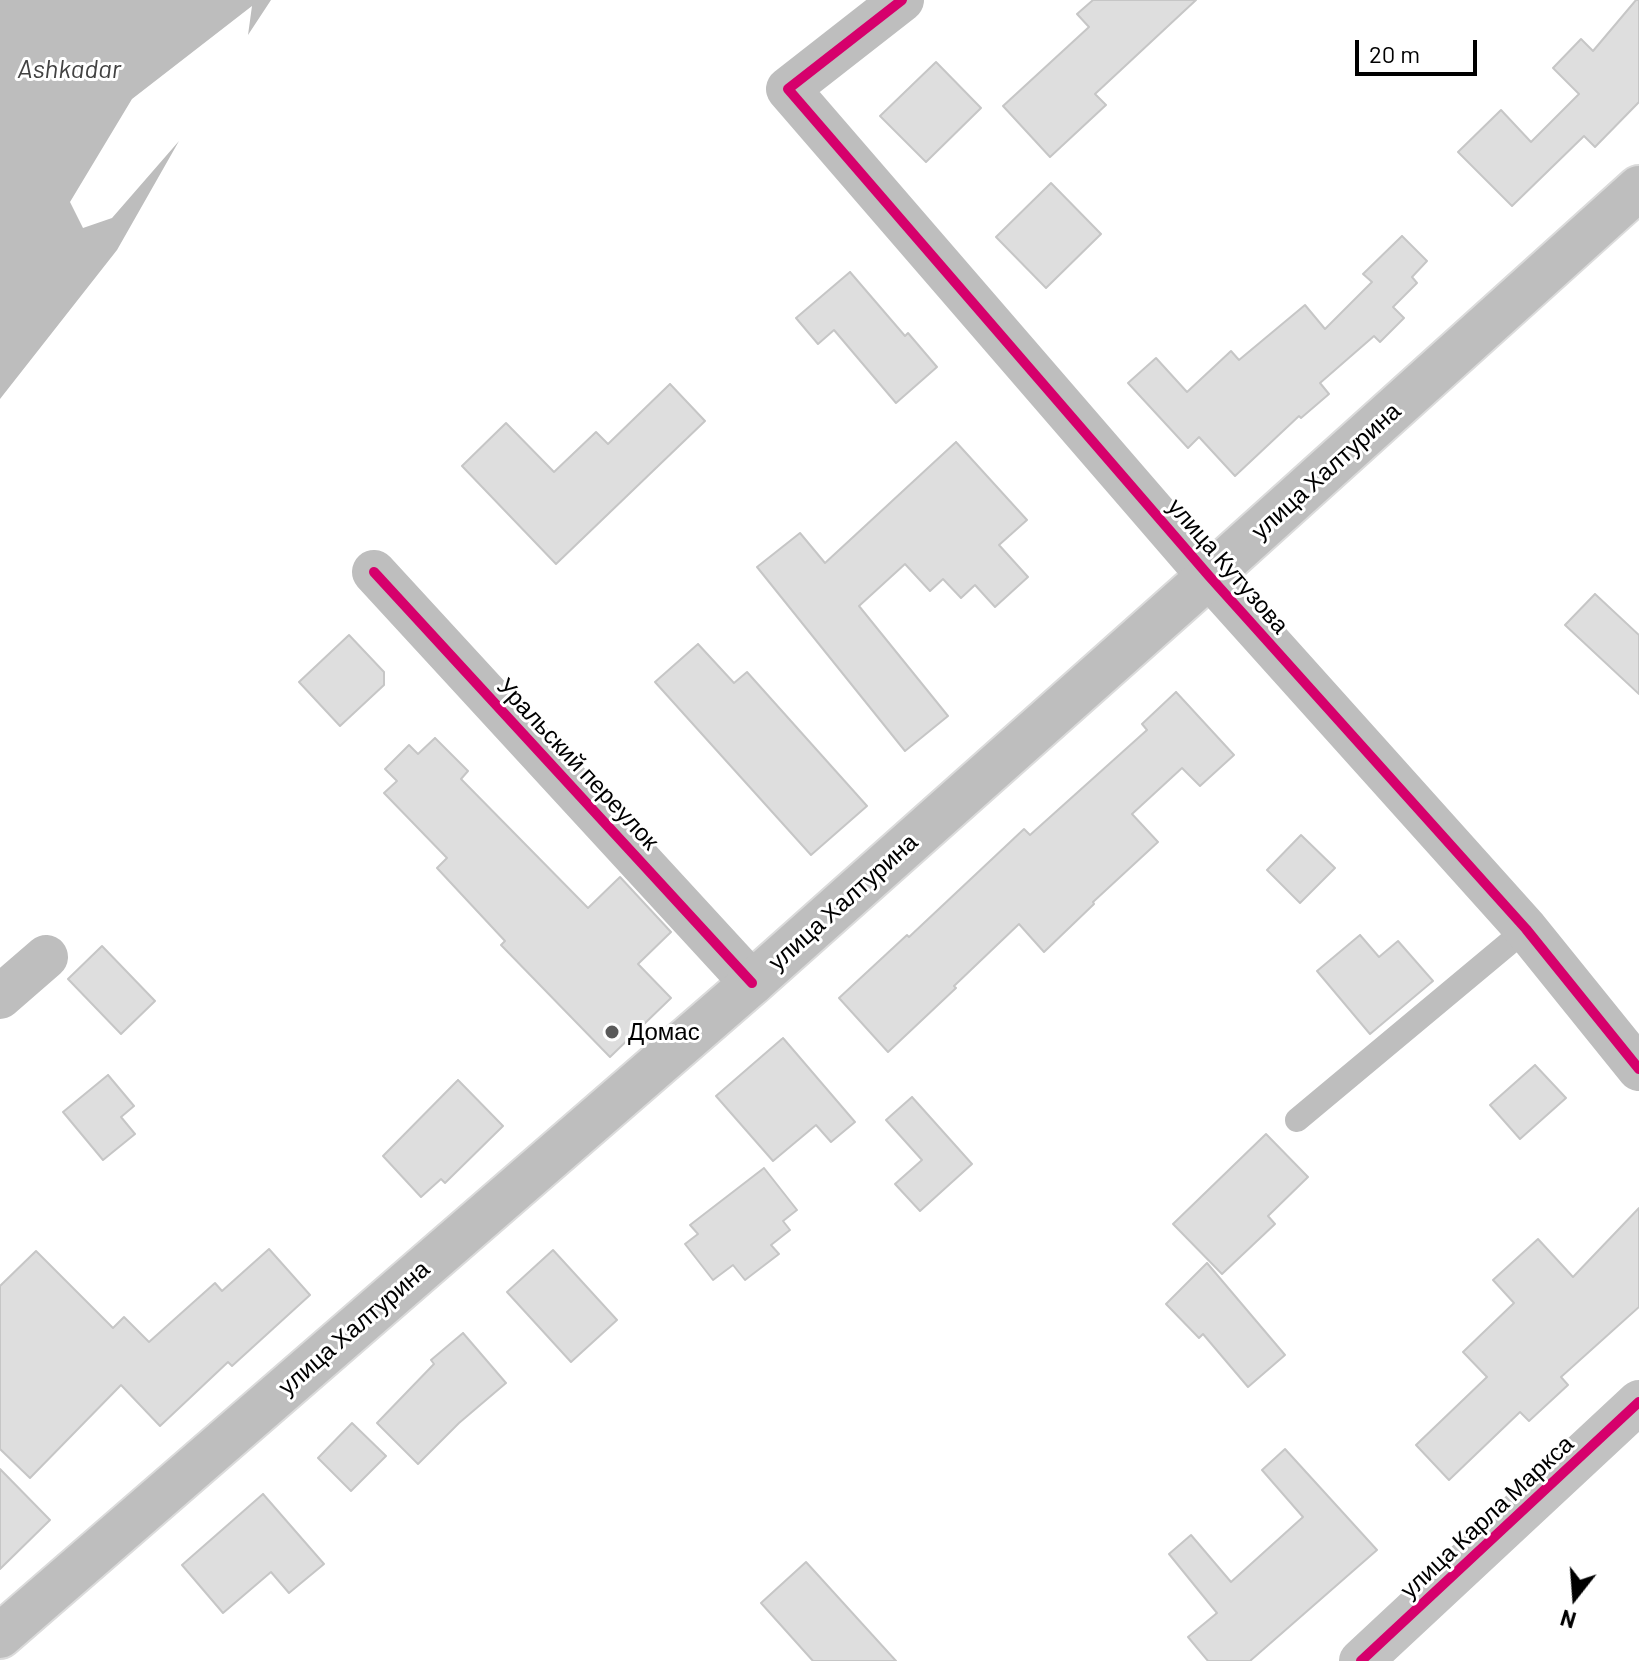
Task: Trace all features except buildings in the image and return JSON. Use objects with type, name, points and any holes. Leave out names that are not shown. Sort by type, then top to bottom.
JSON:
[{"type":"main road","name":"улица Кутузова","points":[[902,0],[788,89],[1209,576],[1526,929],[1639,1069]]},
{"type":"main road","name":"улица Халтурина","points":[[0,1636],[752,983],[1639,188]]},
{"type":"main road","name":"Уральский переулок","points":[[374,572],[752,983]]},
{"type":"main road","points":[[0,997],[46,957]]},
{"type":"street","name":"улица Карла Маркса","points":[[1361,1661],[1639,1402]]},
{"type":"lane","points":[[1297,1120],[1526,929]]},
{"type":"water","name":"Ashkadar","points":[[0,0],[271,0],[248,35],[252,6],[132,99],[70,202],[83,228],[112,218],[179,141],[117,250],[0,399]]},
{"type":"cycle path","points":[[902,0],[788,89],[1209,576],[1526,929],[1639,1069]]},
{"type":"cycle path","points":[[374,572],[752,983]]},
{"type":"cycle path","points":[[1361,1661],[1639,1402]]},
{"type":"place","name":"Домас","points":[[612,1032]]}]
